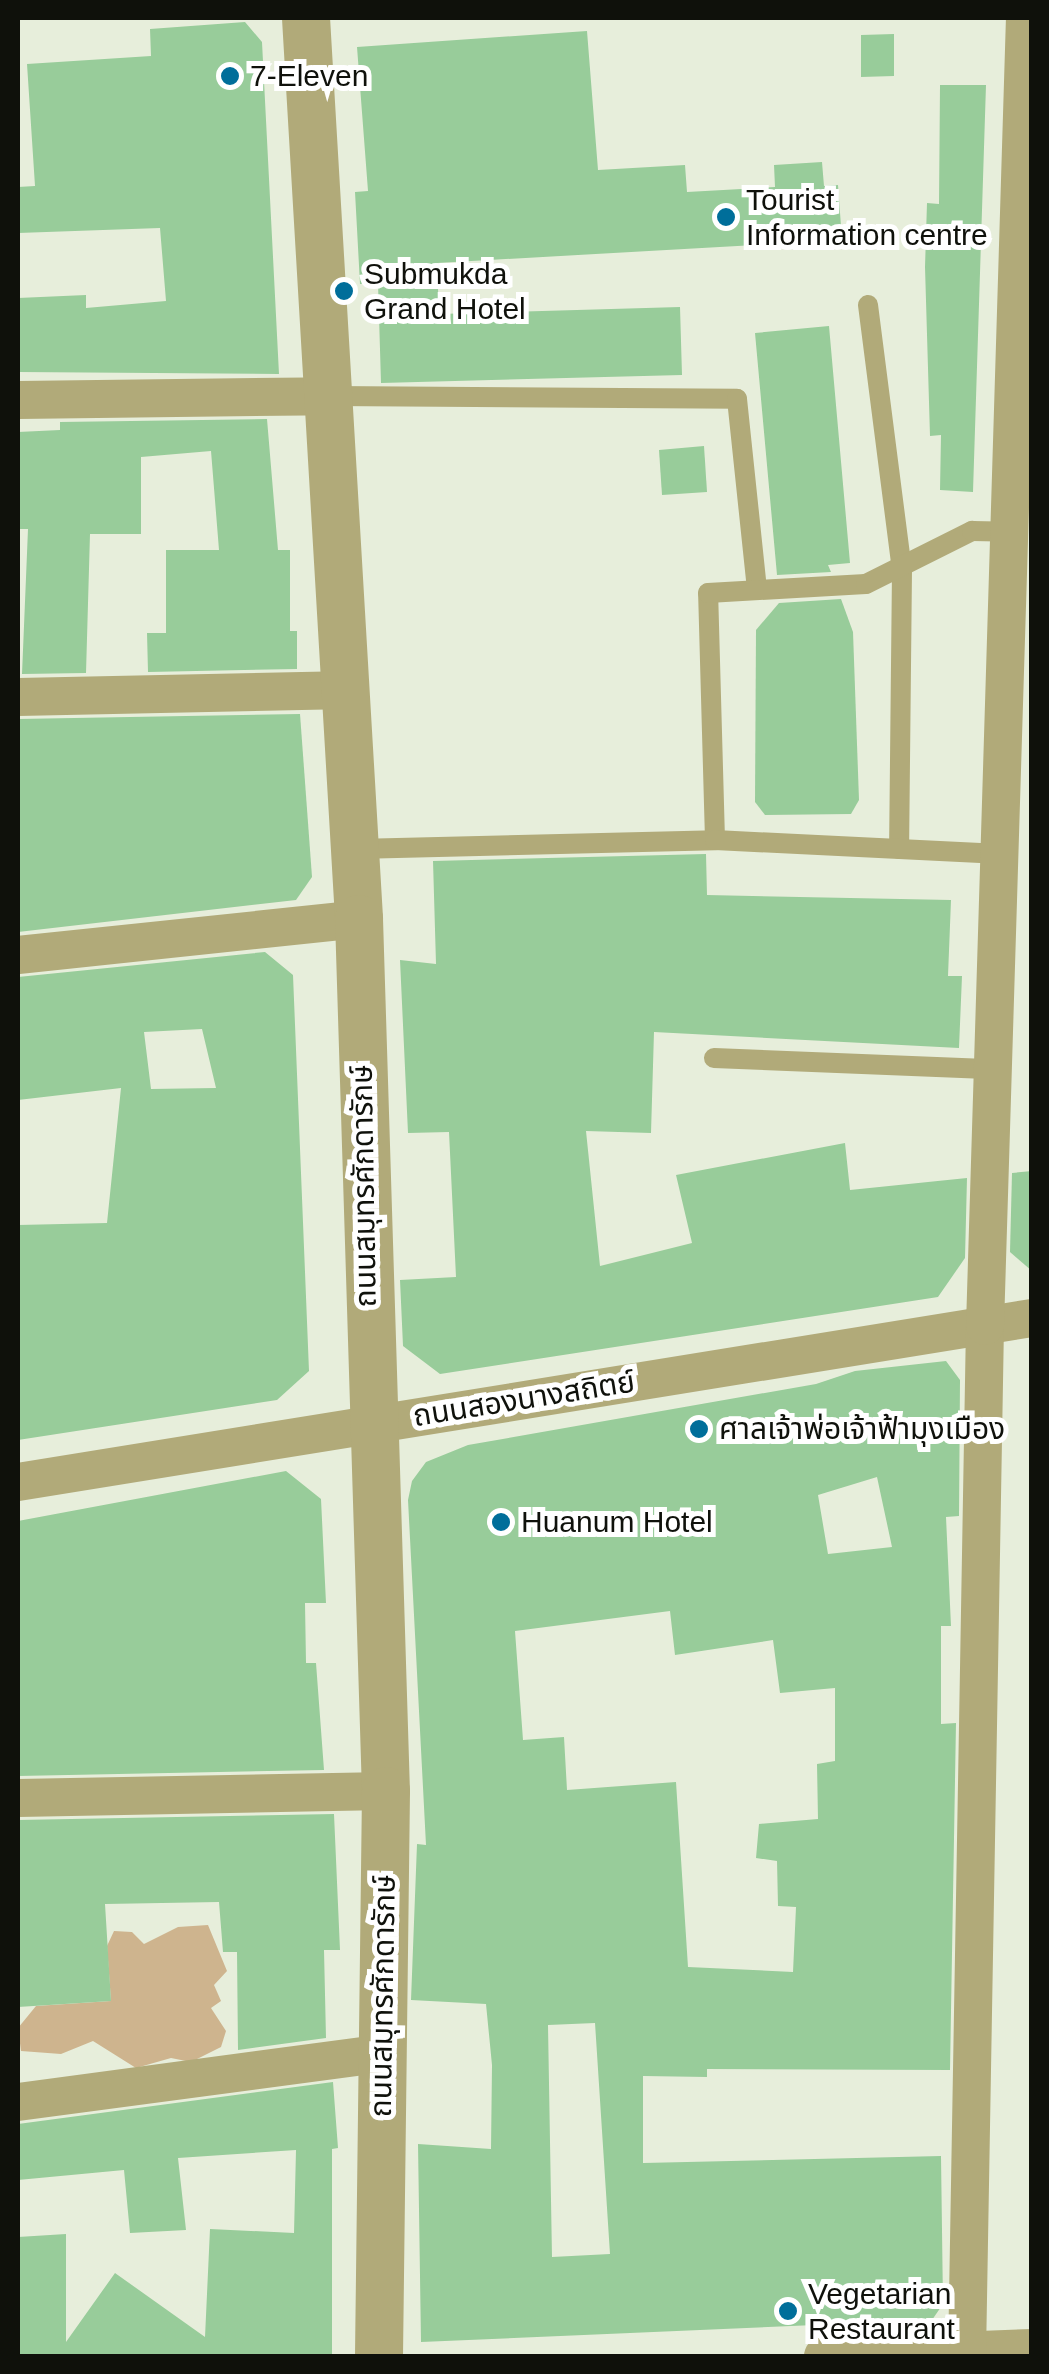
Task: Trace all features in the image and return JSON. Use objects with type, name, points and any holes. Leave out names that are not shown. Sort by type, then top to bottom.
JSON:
[{"type":"street","name":"ถนนสมุทรศักดารักษ์","points":[[306,18],[350,690],[370,1424],[386,1791],[379,2356]]},
{"type":"street","points":[[967,2353],[985,1326],[1025,18]]},
{"type":"street","points":[[18,400],[331,396]]},
{"type":"street","points":[[18,696],[350,690]]},
{"type":"street","points":[[18,955],[358,919]]},
{"type":"street","name":"ถนนสองนางสถิตย์","points":[[18,1482],[1032,1318]]},
{"type":"street","points":[[18,1798],[386,1791]]},
{"type":"street","points":[[18,2102],[383,2053]]},
{"type":"street","points":[[822,2356],[1032,2348]]},
{"type":"lane","points":[[868,306],[902,570],[899,849]]},
{"type":"lane","points":[[331,396],[737,399],[757,590]]},
{"type":"lane","points":[[714,840],[708,593],[866,584],[902,570],[972,531],[1012,532]]},
{"type":"lane","points":[[356,849],[714,840],[1001,854]]},
{"type":"lane","points":[[714,1058],[994,1069]]},
{"type":"shaded area","points":[[208,1925],[227,1971],[214,1985],[221,2001],[211,2008],[226,2031],[221,2047],[191,2062],[171,2058],[136,2068],[93,2041],[61,2054],[21,2051],[18,2028],[36,2006],[111,2001],[107,1946],[114,1931],[132,1932],[144,1944],[178,1927]]},
{"type":"building","points":[[245,22],[262,42],[279,374],[18,372],[18,298],[86,295],[86,308],[166,301],[160,228],[18,233],[18,187],[35,186],[27,64],[151,56],[150,29]]},
{"type":"building","points":[[587,31],[598,170],[685,165],[687,192],[775,187],[774,165],[822,162],[824,186],[838,185],[842,240],[437,263],[439,314],[680,307],[682,375],[381,383],[378,283],[360,284],[355,192],[368,191],[357,47]]},
{"type":"building","points":[[894,34],[894,76],[861,77],[861,35]]},
{"type":"building","points":[[940,85],[986,85],[973,492],[940,490],[941,435],[930,436],[925,267],[927,203],[939,204]]},
{"type":"building","points":[[829,326],[850,563],[828,565],[831,572],[777,575],[755,333]]},
{"type":"building","points":[[267,419],[278,550],[290,550],[290,631],[297,631],[297,669],[148,672],[147,633],[166,633],[166,550],[219,550],[211,451],[141,457],[141,534],[90,534],[86,673],[22,674],[28,529],[18,529],[18,432],[60,430],[60,422]]},
{"type":"building","points":[[704,446],[707,492],[662,495],[659,450]]},
{"type":"building","points":[[841,599],[853,632],[859,800],[851,814],[765,815],[755,802],[756,630],[779,603]]},
{"type":"building","points":[[300,714],[312,877],[296,900],[18,932],[18,719]]},
{"type":"building","points":[[706,854],[707,895],[951,900],[948,976],[962,976],[959,1048],[654,1032],[651,1133],[586,1131],[600,1266],[692,1243],[676,1175],[845,1143],[850,1190],[967,1178],[965,1258],[938,1297],[440,1374],[403,1346],[400,1280],[456,1277],[449,1132],[408,1133],[400,960],[436,964],[433,861]]},
{"type":"building","points":[[265,952],[293,975],[309,1371],[277,1400],[18,1440],[18,1225],[107,1223],[121,1088],[18,1100],[18,977]],"holes":[[[202,1029],[216,1088],[151,1089],[144,1032]]]},
{"type":"building","points":[[1032,1171],[1032,1271],[1010,1252],[1012,1173]]},
{"type":"building","points":[[946,1361],[960,1380],[959,1516],[946,1517],[951,1626],[941,1626],[941,1724],[956,1723],[950,2070],[707,2069],[707,2077],[643,2076],[643,2163],[941,2156],[943,2304],[932,2320],[421,2342],[418,2144],[491,2149],[492,2065],[486,2004],[411,2000],[417,1844],[426,1845],[408,1500],[412,1481],[426,1462],[468,1445],[816,1384],[855,1371]],"holes":[[[877,1477],[892,1547],[828,1554],[818,1495]],[[670,1611],[675,1655],[773,1640],[780,1693],[835,1688],[835,1761],[817,1764],[818,1819],[759,1824],[756,1858],[777,1861],[778,1906],[796,1907],[793,1972],[688,1967],[676,1782],[567,1790],[564,1737],[523,1740],[515,1631]],[[595,2023],[610,2254],[552,2257],[548,2025]]]},
{"type":"building","points":[[286,1471],[321,1499],[326,1603],[305,1603],[306,1663],[316,1663],[324,1770],[18,1776],[18,1521]]},
{"type":"building","points":[[334,1814],[340,1950],[324,1950],[326,2038],[238,2050],[237,1952],[223,1952],[219,1902],[105,1904],[111,2001],[18,2007],[18,1820]]},
{"type":"building","points":[[333,2082],[338,2148],[332,2149],[332,2356],[18,2356],[18,2237],[66,2234],[66,2342],[115,2273],[205,2337],[210,2229],[294,2233],[296,2150],[178,2158],[186,2230],[130,2233],[124,2170],[18,2180],[18,2124]]},
{"type":"place","name":"7-Eleven","points":[[230,76]]},
{"type":"place","name":"Tourist Information centre","points":[[726,217]]},
{"type":"place","name":"Submukda Grand Hotel","points":[[344,291]]},
{"type":"place","name":"ศาลเจ้าพ่อเจ้าฟ้ามุงเมือง","points":[[699,1429]]},
{"type":"place","name":"Huanum Hotel","points":[[501,1522]]},
{"type":"place","name":"Vegetarian Restaurant","points":[[788,2311]]}]
